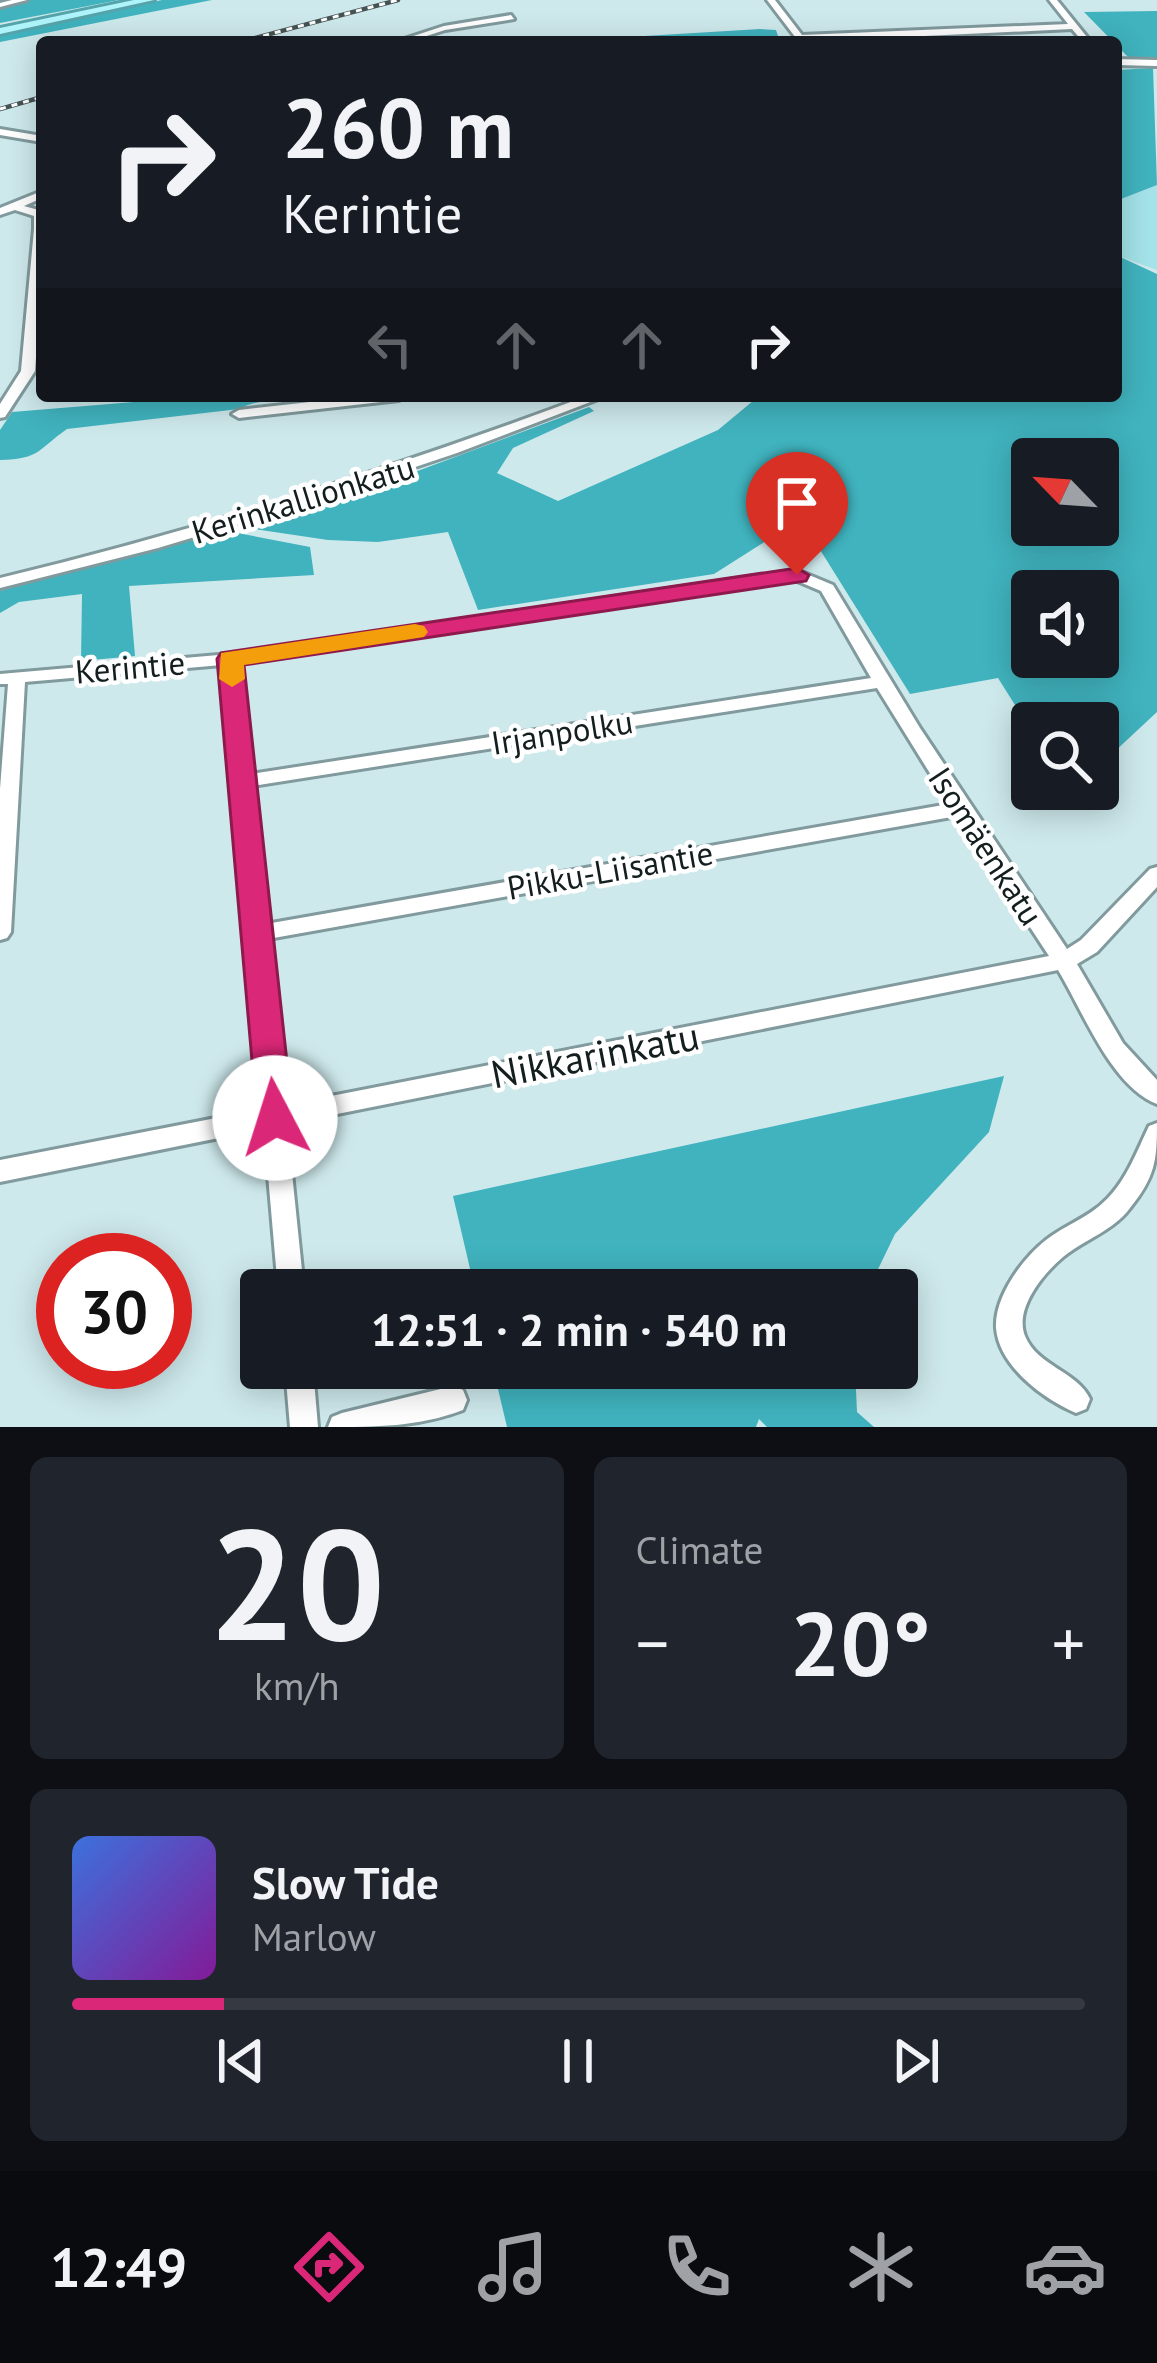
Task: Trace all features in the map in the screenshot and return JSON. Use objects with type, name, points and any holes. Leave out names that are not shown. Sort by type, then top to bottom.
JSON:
[{"type":"main road","points":[[0,29],[134,0]]},
{"type":"main road","points":[[0,29],[149,0]]},
{"type":"street","points":[[0,5],[22,0]]},
{"type":"street","points":[[771,0],[798,36]]},
{"type":"street","points":[[1053,0],[1082,36]]},
{"type":"street","points":[[418,36],[511,17]]},
{"type":"street","points":[[879,36],[1075,26]]},
{"type":"street","points":[[1122,62],[1157,63]]},
{"type":"street","points":[[0,132],[36,138]]},
{"type":"street","points":[[7,209],[36,197]]},
{"type":"street","points":[[0,413],[34,375],[36,311]]},
{"type":"street","points":[[239,414],[346,402]]},
{"type":"street","name":"Kerinkallionkatu","points":[[0,584],[276,509],[431,460],[582,402]]},
{"type":"street","name":"Kerintie","points":[[9,678],[230,659],[797,575],[827,588]]},
{"type":"street","name":"Isomäenkatu","points":[[827,588],[880,682],[1064,961],[1116,1049],[1157,1094]]},
{"type":"street","points":[[230,659],[289,1269]]},
{"type":"street","points":[[0,932],[9,678]]},
{"type":"street","name":"Irjanpolku","points":[[244,781],[880,682]]},
{"type":"street","name":"Pikku-Liisantie","points":[[259,933],[961,809]]},
{"type":"street","name":"Nikkarinkatu","points":[[0,1171],[1064,961],[1089,946],[1157,874]]},
{"type":"street","points":[[1076,1399],[1047,1380],[1015,1349],[1006,1330],[1010,1307],[1031,1272],[1053,1250],[1115,1208],[1141,1171],[1157,1133]]},
{"type":"street","points":[[300,1389],[304,1427]]},
{"type":"street","points":[[342,1427],[453,1400]]},
{"type":"shaded area","points":[[30,0],[119,0],[0,23],[0,6]]},
{"type":"shaded area","points":[[162,0],[212,0],[0,42],[0,34]]},
{"type":"shaded area","points":[[1157,11],[1157,59],[1129,58],[1122,51],[1122,36],[1107,36],[1084,12]]},
{"type":"shaded area","points":[[760,29],[776,30],[778,36],[645,36]]},
{"type":"shaded area","points":[[1153,68],[1157,185],[1122,199],[1122,70]]},
{"type":"shaded area","points":[[1157,185],[1157,270],[1122,257],[1122,199]]},
{"type":"shaded area","points":[[1122,258],[1157,274],[1157,712],[1119,747],[1119,702],[1013,702],[998,678],[910,694],[809,532],[791,525],[714,574],[478,610],[448,532],[378,542],[241,527],[372,488],[589,407],[594,411],[513,448],[497,473],[558,501],[718,430],[752,402],[1122,402]]},
{"type":"shaded area","points":[[134,402],[263,402],[239,409],[67,429],[32,455],[0,460],[0,430],[12,412]]},
{"type":"shaded area","points":[[222,530],[310,547],[314,575],[129,586],[135,656],[81,661],[82,594],[19,602],[0,613],[0,591]]},
{"type":"shaded area","points":[[1004,1076],[989,1132],[895,1234],[878,1269],[470,1269],[453,1196]]},
{"type":"shaded area","points":[[498,1389],[856,1389],[857,1412],[874,1427],[767,1427],[759,1419],[756,1427],[507,1427]]},
{"type":"railway","points":[[263,36],[398,0]]},
{"type":"railway","points":[[0,109],[36,99]]},
{"type":"slow traffic","points":[[232,679],[230,659],[415,632]]},
{"type":"route","points":[[275,1118],[230,659],[797,575]]}]
